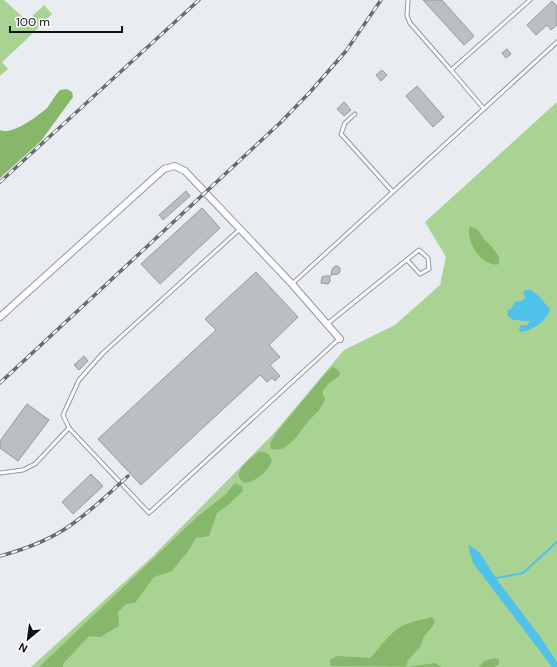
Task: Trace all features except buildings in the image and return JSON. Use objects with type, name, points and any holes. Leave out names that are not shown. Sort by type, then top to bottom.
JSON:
[{"type":"street","points":[[0,317],[164,169],[174,166],[185,171],[292,284],[340,339]]},
{"type":"lane","points":[[408,0],[407,16],[410,23],[484,109]]},
{"type":"lane","points":[[452,70],[530,0]]},
{"type":"lane","points":[[292,284],[557,42]]},
{"type":"lane","points":[[355,114],[345,123],[341,134],[393,192]]},
{"type":"lane","points":[[240,229],[103,353],[79,380],[63,415],[69,428],[150,513],[340,339]]},
{"type":"lane","points":[[327,324],[407,260],[420,250],[428,258],[429,269],[420,274],[407,260]]},
{"type":"lane","points":[[0,473],[23,470],[35,464],[69,428]]},
{"type":"green space","points":[[0,0],[4,0],[27,21],[44,5],[52,14],[2,62],[8,69],[0,76]]},
{"type":"green space","points":[[67,89],[72,92],[73,97],[41,141],[0,178],[0,130],[11,130],[24,124],[47,108],[60,90]]},
{"type":"green space","points":[[557,102],[557,667],[31,667],[152,557],[274,433],[344,350],[395,325],[440,285],[446,257],[425,222]]},
{"type":"green space","points":[[470,226],[478,230],[492,247],[499,257],[499,264],[487,262],[476,252],[470,239]]},
{"type":"green space","points":[[334,367],[340,372],[339,376],[328,384],[322,392],[325,399],[319,409],[292,442],[282,449],[271,449],[270,443],[277,432],[325,374]]},
{"type":"green space","points":[[259,452],[264,452],[270,456],[272,461],[261,475],[254,480],[245,483],[240,479],[240,471],[247,462]]},
{"type":"green space","points":[[235,483],[242,486],[243,491],[217,513],[209,536],[196,538],[189,550],[172,571],[154,577],[135,603],[126,604],[118,612],[119,626],[100,637],[89,636],[63,664],[63,667],[39,667],[197,517],[226,494]]},
{"type":"green space","points":[[432,617],[435,620],[433,626],[424,636],[420,647],[408,660],[406,667],[330,666],[330,660],[337,656],[370,658],[394,631],[411,622]]},
{"type":"green space","points":[[495,658],[499,660],[499,664],[495,667],[479,667],[484,661]]},
{"type":"green space","points":[[436,663],[441,667],[408,667]]},
{"type":"water","points":[[525,290],[531,290],[550,308],[549,313],[543,321],[529,330],[520,332],[519,330],[521,325],[527,325],[530,321],[514,320],[507,314],[508,310],[511,309],[515,302],[524,299],[525,297],[523,293]]},
{"type":"water","points":[[468,545],[480,553],[500,584],[539,635],[557,662],[557,667],[552,667],[473,563]]},
{"type":"waterway","points":[[496,578],[523,573],[557,542]]},
{"type":"railway","points":[[0,182],[199,0]]},
{"type":"railway","points":[[0,383],[280,123],[311,91],[346,51],[381,0]]},
{"type":"railway","points":[[0,556],[39,543],[58,534],[96,506],[128,476]]}]
